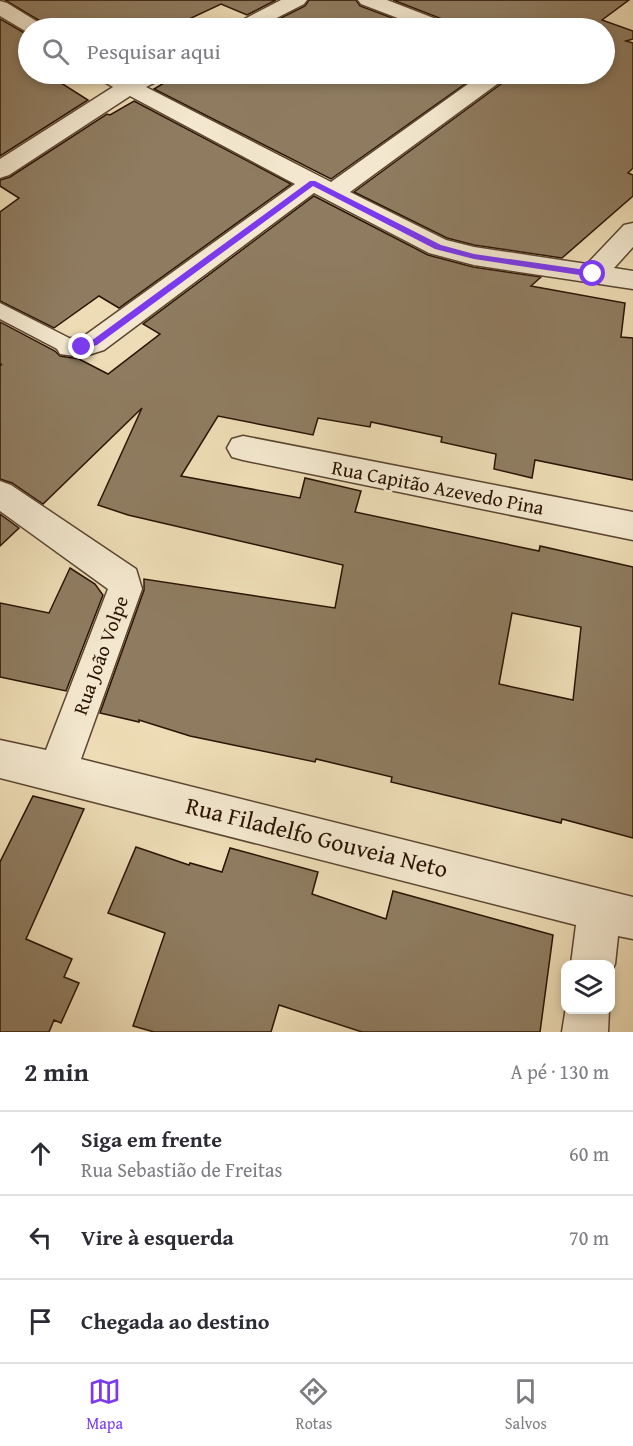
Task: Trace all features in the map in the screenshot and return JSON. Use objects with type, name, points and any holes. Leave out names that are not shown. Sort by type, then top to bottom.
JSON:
[{"type":"street","points":[[262,18],[297,0]]},
{"type":"street","points":[[368,0],[416,18]]},
{"type":"street","points":[[0,7],[18,18]]},
{"type":"street","points":[[123,84],[438,247],[474,256],[633,280]]},
{"type":"street","points":[[0,170],[134,84]]},
{"type":"street","points":[[70,347],[82,347],[94,343],[322,188],[481,84]]},
{"type":"street","points":[[593,274],[633,231]]},
{"type":"street","name":"Rua Capitão Azevedo Pina","points":[[243,448],[633,526]]},
{"type":"street","name":"Rua João Volpe","points":[[0,494],[124,580],[125,589],[57,772]]},
{"type":"street","name":"Rua Filadelfo Gouveia Neto","points":[[0,759],[616,913]]},
{"type":"street","points":[[595,960],[616,913]]},
{"type":"street","points":[[585,1032],[587,1014]]},
{"type":"lane","points":[[0,310],[70,347]]},
{"type":"building","points":[[5,0],[276,0],[247,15],[221,4],[191,18],[35,18]]},
{"type":"building","points":[[309,0],[356,0],[360,6],[392,18],[281,18],[305,6]]},
{"type":"building","points":[[393,0],[629,0],[605,18],[440,18]]},
{"type":"building","points":[[0,19],[18,29],[18,84],[63,84],[88,100],[0,156]]},
{"type":"building","points":[[615,25],[633,31],[633,39],[626,41],[633,43],[633,168],[628,173],[633,175],[633,196],[562,258],[474,245],[447,238],[354,192],[501,84],[615,84]]},
{"type":"building","points":[[162,84],[465,84],[331,179],[154,89]]},
{"type":"building","points":[[134,101],[291,184],[119,308],[99,296],[54,328],[0,301],[0,212],[19,198],[0,186],[0,180],[10,177],[107,114],[110,115]]},
{"type":"building","points":[[314,196],[428,255],[473,267],[541,277],[531,286],[625,303],[621,337],[633,338],[633,480],[535,460],[532,478],[494,469],[496,454],[441,442],[442,437],[371,422],[370,427],[318,418],[313,435],[218,416],[181,476],[300,498],[305,478],[361,491],[355,512],[539,551],[540,546],[633,567],[633,838],[562,819],[561,823],[391,782],[392,777],[316,759],[315,762],[190,736],[139,720],[139,722],[100,713],[144,590],[144,579],[335,608],[343,565],[128,515],[98,505],[142,408],[43,504],[12,483],[0,479],[0,366],[2,364],[0,365],[0,322],[55,351],[60,356],[79,359],[108,374],[160,334],[143,324]],"holes":[[[512,613],[581,627],[573,700],[499,684]]]},
{"type":"building","points":[[0,514],[19,528],[0,546]]},
{"type":"building","points":[[70,568],[95,584],[103,595],[66,691],[0,677],[0,603],[49,613]]},
{"type":"building","points":[[33,796],[84,809],[26,939],[72,959],[64,977],[79,983],[61,1023],[54,1020],[49,1032],[0,1032],[0,862]]},
{"type":"building","points":[[136,847],[189,865],[190,863],[222,872],[230,848],[318,872],[312,894],[386,919],[393,891],[553,935],[540,1032],[362,1032],[279,1005],[271,1032],[154,1032],[133,1026],[165,933],[108,913]]},
{"type":"route","points":[[82,347],[94,343],[312,183],[438,247],[474,256],[593,274]]}]
